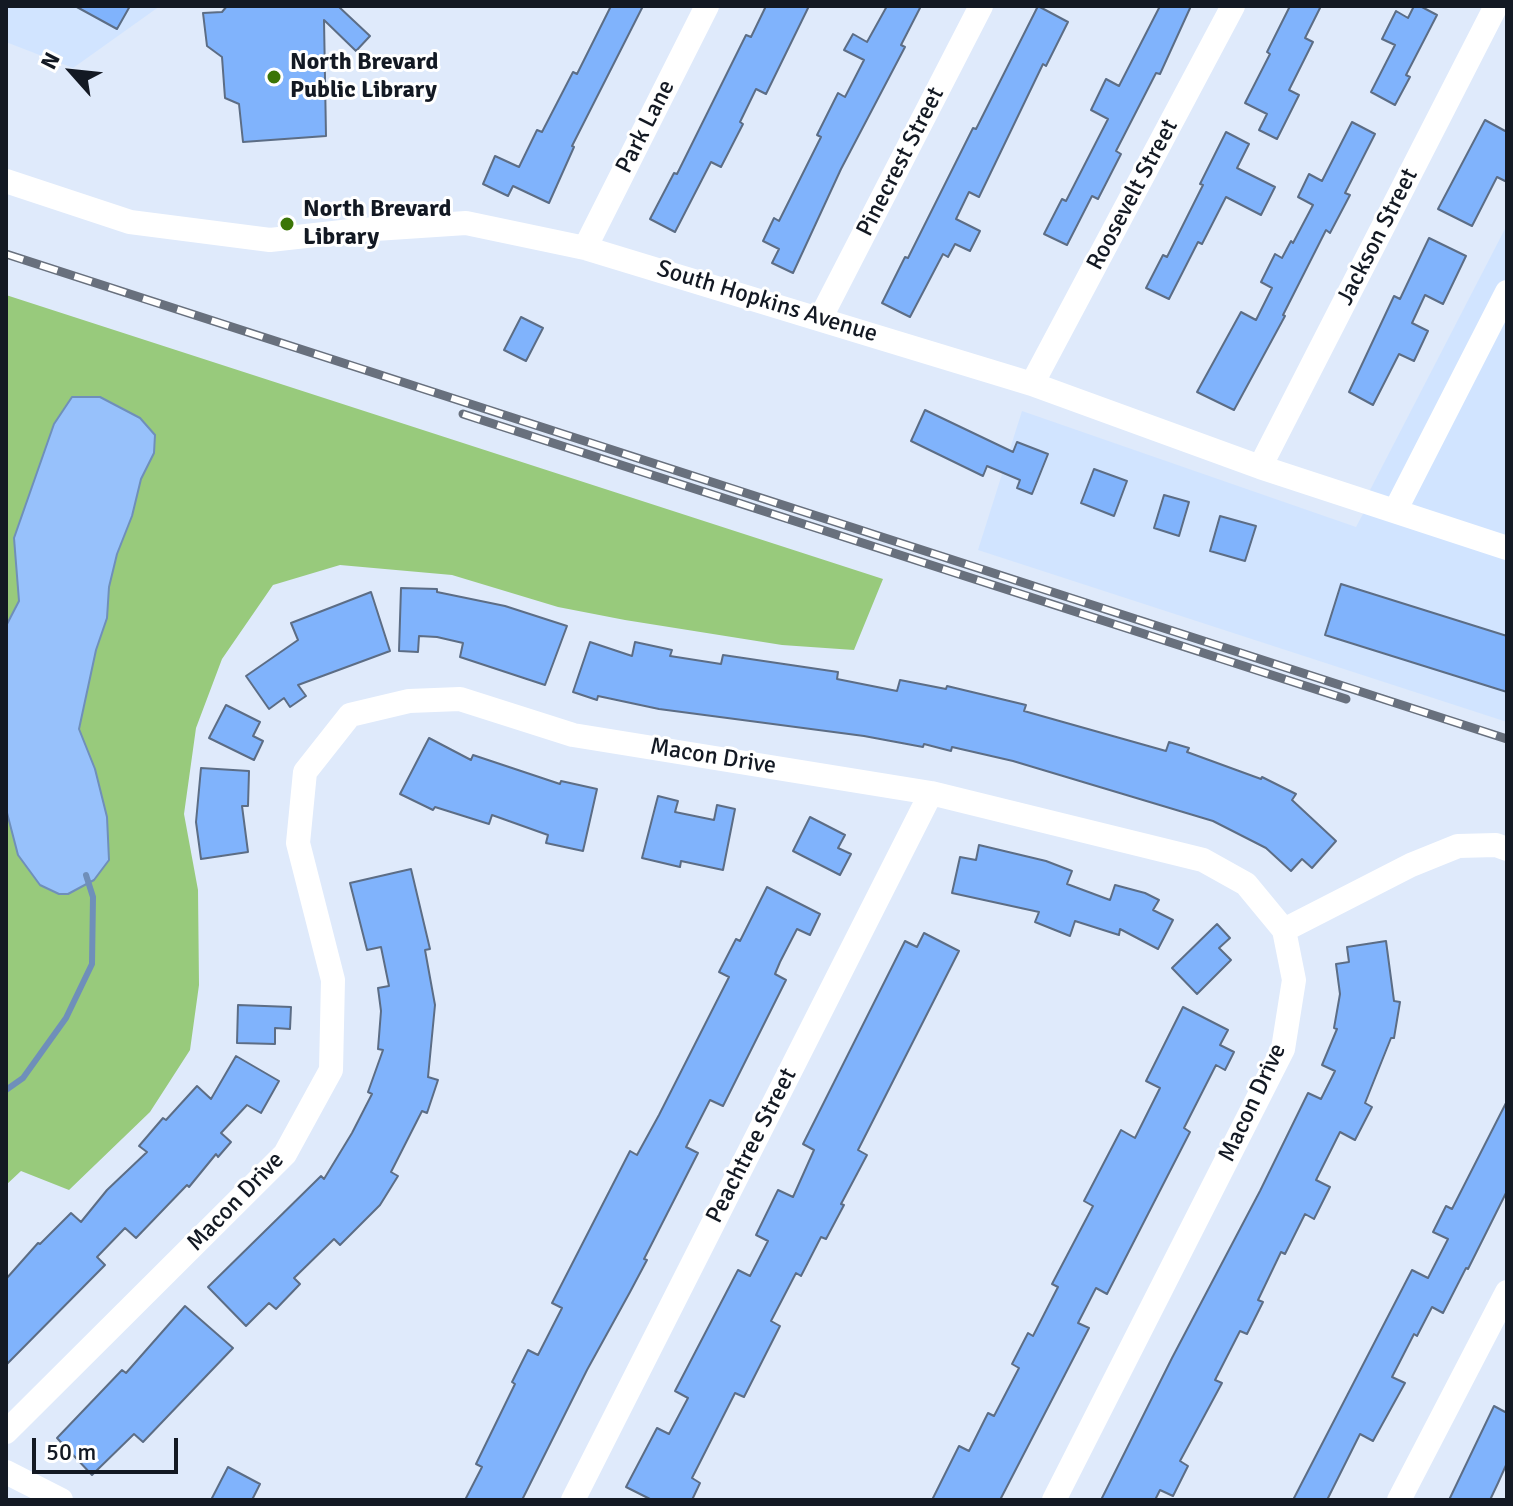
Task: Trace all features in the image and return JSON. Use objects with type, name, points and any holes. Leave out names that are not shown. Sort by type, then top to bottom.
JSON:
[{"type":"street","name":"Park Lane","points":[[585,248],[707,6]]},
{"type":"street","name":"Pinecrest Street","points":[[821,317],[981,6]]},
{"type":"street","name":"Roosevelt Street","points":[[1032,384],[1233,6]]},
{"type":"street","name":"Jackson Street","points":[[1260,467],[1496,6]]},
{"type":"street","name":"South Hopkins Avenue","points":[[6,181],[130,222],[270,240],[466,223],[585,248],[821,317],[1032,384],[1260,467],[1507,548]]},
{"type":"street","points":[[1395,511],[1507,292]]},
{"type":"street","name":"Macon Drive","points":[[6,1432],[285,1154],[331,1070],[333,980],[298,843],[305,772],[350,715],[409,701],[460,699],[573,735],[931,793],[1203,860],[1246,884],[1284,930],[1294,980],[1283,1049],[1054,1500]]},
{"type":"street","name":"Peachtree Street","points":[[573,1500],[931,793]]},
{"type":"street","points":[[1284,930],[1411,865],[1458,846],[1496,845],[1507,849]]},
{"type":"street","points":[[1399,1500],[1507,1292]]},
{"type":"street","points":[[6,1472],[61,1500]]},
{"type":"shaded area","points":[[6,6],[160,6],[73,68],[6,42]]},
{"type":"shaded area","points":[[1507,225],[1507,537],[1369,492]]},
{"type":"shaded area","points":[[1022,411],[1356,527],[1364,512],[1507,558],[1507,722],[978,550]]},
{"type":"green space","points":[[6,295],[883,579],[854,650],[782,645],[625,620],[558,607],[452,575],[340,565],[273,585],[222,659],[196,728],[184,814],[198,890],[199,985],[190,1050],[150,1112],[69,1190],[21,1171],[6,1185],[6,809],[18,855],[40,885],[58,894],[68,894],[109,860],[107,817],[95,769],[78,729],[96,650],[107,618],[109,587],[117,554],[132,516],[141,479],[154,453],[155,435],[140,418],[100,397],[72,397],[54,424],[14,538],[19,601],[6,626]]},
{"type":"water","points":[[72,397],[100,397],[140,418],[155,435],[154,453],[141,479],[132,516],[117,554],[109,587],[107,618],[96,650],[79,729],[95,769],[107,817],[109,860],[94,880],[68,894],[59,894],[40,885],[18,855],[6,809],[6,626],[19,601],[14,538],[54,424]]},
{"type":"building","points":[[75,6],[130,6],[117,29]]},
{"type":"building","name":"North Brevard Public Library","points":[[227,6],[338,6],[370,36],[356,51],[324,20],[326,136],[243,142],[239,104],[225,98],[222,57],[207,46],[203,13],[222,12]]},
{"type":"building","points":[[611,6],[643,6],[572,146],[549,203],[513,186],[508,196],[483,184],[495,156],[519,167],[537,130],[542,132],[573,72],[577,74]]},
{"type":"building","points":[[766,6],[809,6],[766,94],[756,89],[740,122],[743,124],[721,167],[711,162],[675,232],[650,219],[674,173],[677,174],[746,35],[751,37]]},
{"type":"building","points":[[887,6],[921,6],[901,45],[905,47],[841,169],[793,273],[772,263],[779,249],[763,241],[774,218],[779,221],[821,137],[817,135],[838,93],[845,97],[864,60],[844,50],[853,34],[867,42]]},
{"type":"building","points":[[1038,6],[1068,22],[1046,66],[1043,64],[979,197],[969,192],[956,219],[980,231],[970,251],[955,244],[948,257],[943,254],[910,317],[882,303]]},
{"type":"building","points":[[1160,6],[1191,6],[1160,74],[1156,73],[1116,151],[1121,154],[1098,199],[1092,196],[1067,245],[1044,234],[1062,199],[1066,201],[1108,119],[1091,110],[1106,79],[1119,86]]},
{"type":"building","points":[[1290,6],[1321,6],[1305,38],[1313,42],[1289,90],[1299,95],[1277,139],[1259,130],[1267,114],[1245,103]]},
{"type":"building","points":[[1414,6],[1437,15],[1406,75],[1410,77],[1395,105],[1371,92],[1395,45],[1382,39],[1396,11],[1408,18]]},
{"type":"building","points":[[1485,120],[1507,132],[1507,182],[1497,177],[1472,226],[1438,209]]},
{"type":"building","points":[[1352,122],[1375,134],[1345,193],[1350,195],[1330,233],[1326,230],[1285,316],[1234,410],[1197,392],[1241,312],[1256,320],[1272,288],[1261,282],[1275,254],[1282,258],[1291,241],[1293,243],[1313,205],[1298,197],[1309,174],[1322,181]]},
{"type":"building","points":[[1226,132],[1249,144],[1237,168],[1275,187],[1261,215],[1226,197],[1202,244],[1198,242],[1169,299],[1146,288],[1163,255],[1167,257]]},
{"type":"building","points":[[1429,238],[1466,256],[1443,304],[1425,295],[1412,323],[1428,331],[1414,361],[1399,354],[1373,405],[1349,392],[1394,296],[1400,299]]},
{"type":"building","points":[[521,317],[543,328],[526,361],[504,350]]},
{"type":"building","points":[[925,410],[1013,452],[1017,442],[1048,454],[1032,494],[1017,488],[1020,480],[987,466],[983,476],[911,441]]},
{"type":"building","points":[[1094,469],[1127,481],[1114,516],[1081,503]]},
{"type":"building","points":[[1164,495],[1189,502],[1179,536],[1154,528]]},
{"type":"building","points":[[1220,516],[1256,526],[1245,561],[1210,551]]},
{"type":"building","points":[[1341,584],[1507,636],[1507,692],[1325,635]]},
{"type":"building","points":[[401,588],[437,589],[437,592],[505,606],[567,626],[545,685],[460,657],[463,643],[419,636],[418,652],[399,651]]},
{"type":"building","points":[[371,592],[390,651],[298,685],[306,696],[290,707],[284,698],[269,709],[246,676],[298,640],[291,623]]},
{"type":"building","points":[[590,642],[632,656],[635,642],[672,650],[670,656],[721,664],[723,655],[838,672],[837,679],[897,691],[900,680],[946,689],[947,686],[1026,705],[1024,711],[1166,751],[1169,742],[1189,748],[1187,752],[1262,777],[1296,794],[1292,800],[1336,841],[1312,868],[1302,859],[1291,871],[1266,848],[1213,821],[1013,761],[952,747],[951,751],[924,744],[923,747],[864,736],[659,709],[598,696],[597,700],[573,692]]},
{"type":"building","points":[[226,705],[260,722],[253,736],[263,741],[254,760],[209,738]]},
{"type":"building","points":[[429,738],[471,760],[473,755],[560,784],[561,781],[597,789],[583,851],[546,843],[548,835],[492,815],[489,824],[435,807],[433,810],[400,794]]},
{"type":"building","points":[[201,768],[249,771],[248,806],[242,806],[248,852],[201,859],[196,822]]},
{"type":"building","points":[[658,796],[678,801],[675,812],[714,820],[717,805],[735,809],[723,870],[681,861],[680,867],[642,858]]},
{"type":"building","points":[[810,817],[845,835],[838,848],[851,854],[840,875],[793,851]]},
{"type":"building","points":[[979,845],[1046,861],[1072,871],[1067,884],[1110,900],[1115,885],[1145,893],[1159,900],[1153,910],[1173,920],[1158,949],[1120,929],[1119,935],[1075,921],[1070,936],[1035,922],[1039,912],[952,893],[960,857],[976,860]]},
{"type":"building","points":[[411,869],[430,949],[425,950],[435,1005],[428,1077],[438,1080],[427,1113],[422,1111],[391,1172],[398,1176],[380,1205],[340,1245],[334,1239],[294,1278],[300,1284],[276,1309],[269,1303],[246,1326],[208,1287],[321,1176],[324,1179],[372,1094],[368,1092],[383,1050],[378,1049],[381,1011],[378,988],[389,986],[381,947],[367,950],[350,883]]},
{"type":"building","points":[[767,887],[820,914],[810,935],[797,929],[780,962],[775,974],[786,980],[723,1106],[710,1100],[686,1147],[698,1153],[644,1259],[647,1260],[587,1370],[522,1500],[465,1500],[482,1467],[476,1464],[515,1384],[512,1382],[528,1350],[538,1355],[562,1308],[552,1303],[630,1151],[637,1155],[659,1115],[729,977],[719,972],[736,939],[740,941]]},
{"type":"building","points":[[1217,924],[1230,938],[1219,948],[1231,960],[1197,994],[1172,968]]},
{"type":"building","points":[[924,933],[959,951],[858,1150],[867,1155],[841,1204],[844,1205],[826,1239],[821,1237],[801,1276],[796,1273],[771,1321],[780,1326],[744,1397],[735,1393],[692,1478],[700,1483],[692,1500],[652,1500],[626,1487],[657,1428],[669,1434],[688,1398],[675,1391],[738,1270],[750,1276],[768,1241],[756,1235],[778,1190],[793,1197],[814,1150],[803,1144],[905,941],[917,947]]},
{"type":"building","points":[[1386,941],[1394,1001],[1400,1002],[1394,1038],[1391,1038],[1365,1103],[1372,1107],[1355,1140],[1340,1132],[1316,1180],[1330,1187],[1314,1219],[1305,1214],[1285,1254],[1281,1252],[1258,1300],[1263,1302],[1247,1334],[1240,1331],[1215,1380],[1222,1383],[1180,1461],[1188,1466],[1173,1496],[1160,1490],[1155,1500],[1101,1500],[1308,1093],[1321,1099],[1335,1071],[1322,1065],[1337,1029],[1334,1028],[1340,994],[1336,964],[1349,962],[1347,947]]},
{"type":"building","points":[[238,1005],[291,1007],[290,1029],[275,1028],[275,1044],[237,1043]]},
{"type":"building","points":[[1183,1007],[1228,1030],[1220,1045],[1234,1052],[1225,1070],[1216,1065],[1184,1128],[1190,1132],[1107,1294],[1096,1288],[1078,1323],[1089,1328],[1000,1500],[932,1500],[959,1446],[969,1451],[988,1413],[994,1416],[1019,1368],[1012,1364],[1028,1333],[1033,1336],[1058,1287],[1052,1284],[1093,1206],[1084,1201],[1121,1130],[1135,1138],[1160,1088],[1146,1081]]},
{"type":"building","points":[[236,1056],[279,1081],[261,1113],[247,1105],[221,1133],[231,1142],[218,1157],[216,1154],[189,1187],[187,1185],[136,1238],[125,1228],[97,1257],[105,1265],[6,1365],[6,1279],[38,1243],[71,1213],[81,1222],[107,1190],[147,1152],[139,1146],[197,1086],[211,1099]]},
{"type":"building","points":[[1507,1101],[1507,1191],[1468,1269],[1443,1313],[1432,1307],[1417,1336],[1414,1334],[1392,1377],[1405,1383],[1373,1441],[1360,1434],[1327,1500],[1293,1500],[1412,1270],[1428,1278],[1448,1239],[1433,1232],[1446,1206],[1452,1209]]},
{"type":"building","points":[[185,1306],[233,1348],[143,1442],[134,1434],[92,1475],[57,1438],[122,1370],[126,1373]]},
{"type":"building","points":[[1494,1406],[1507,1413],[1507,1463],[1490,1500],[1449,1500]]},
{"type":"building","points":[[228,1467],[260,1484],[252,1500],[211,1500]]},
{"type":"waterway","points":[[6,1090],[23,1078],[66,1018],[92,964],[93,897],[86,875]]},
{"type":"railway","points":[[6,254],[1507,739]]},
{"type":"railway","points":[[463,414],[1346,699]]},
{"type":"place","name":"North Brevard Public Library","points":[[274,77]]},
{"type":"place","name":"North Brevard Library","points":[[287,224]]}]
